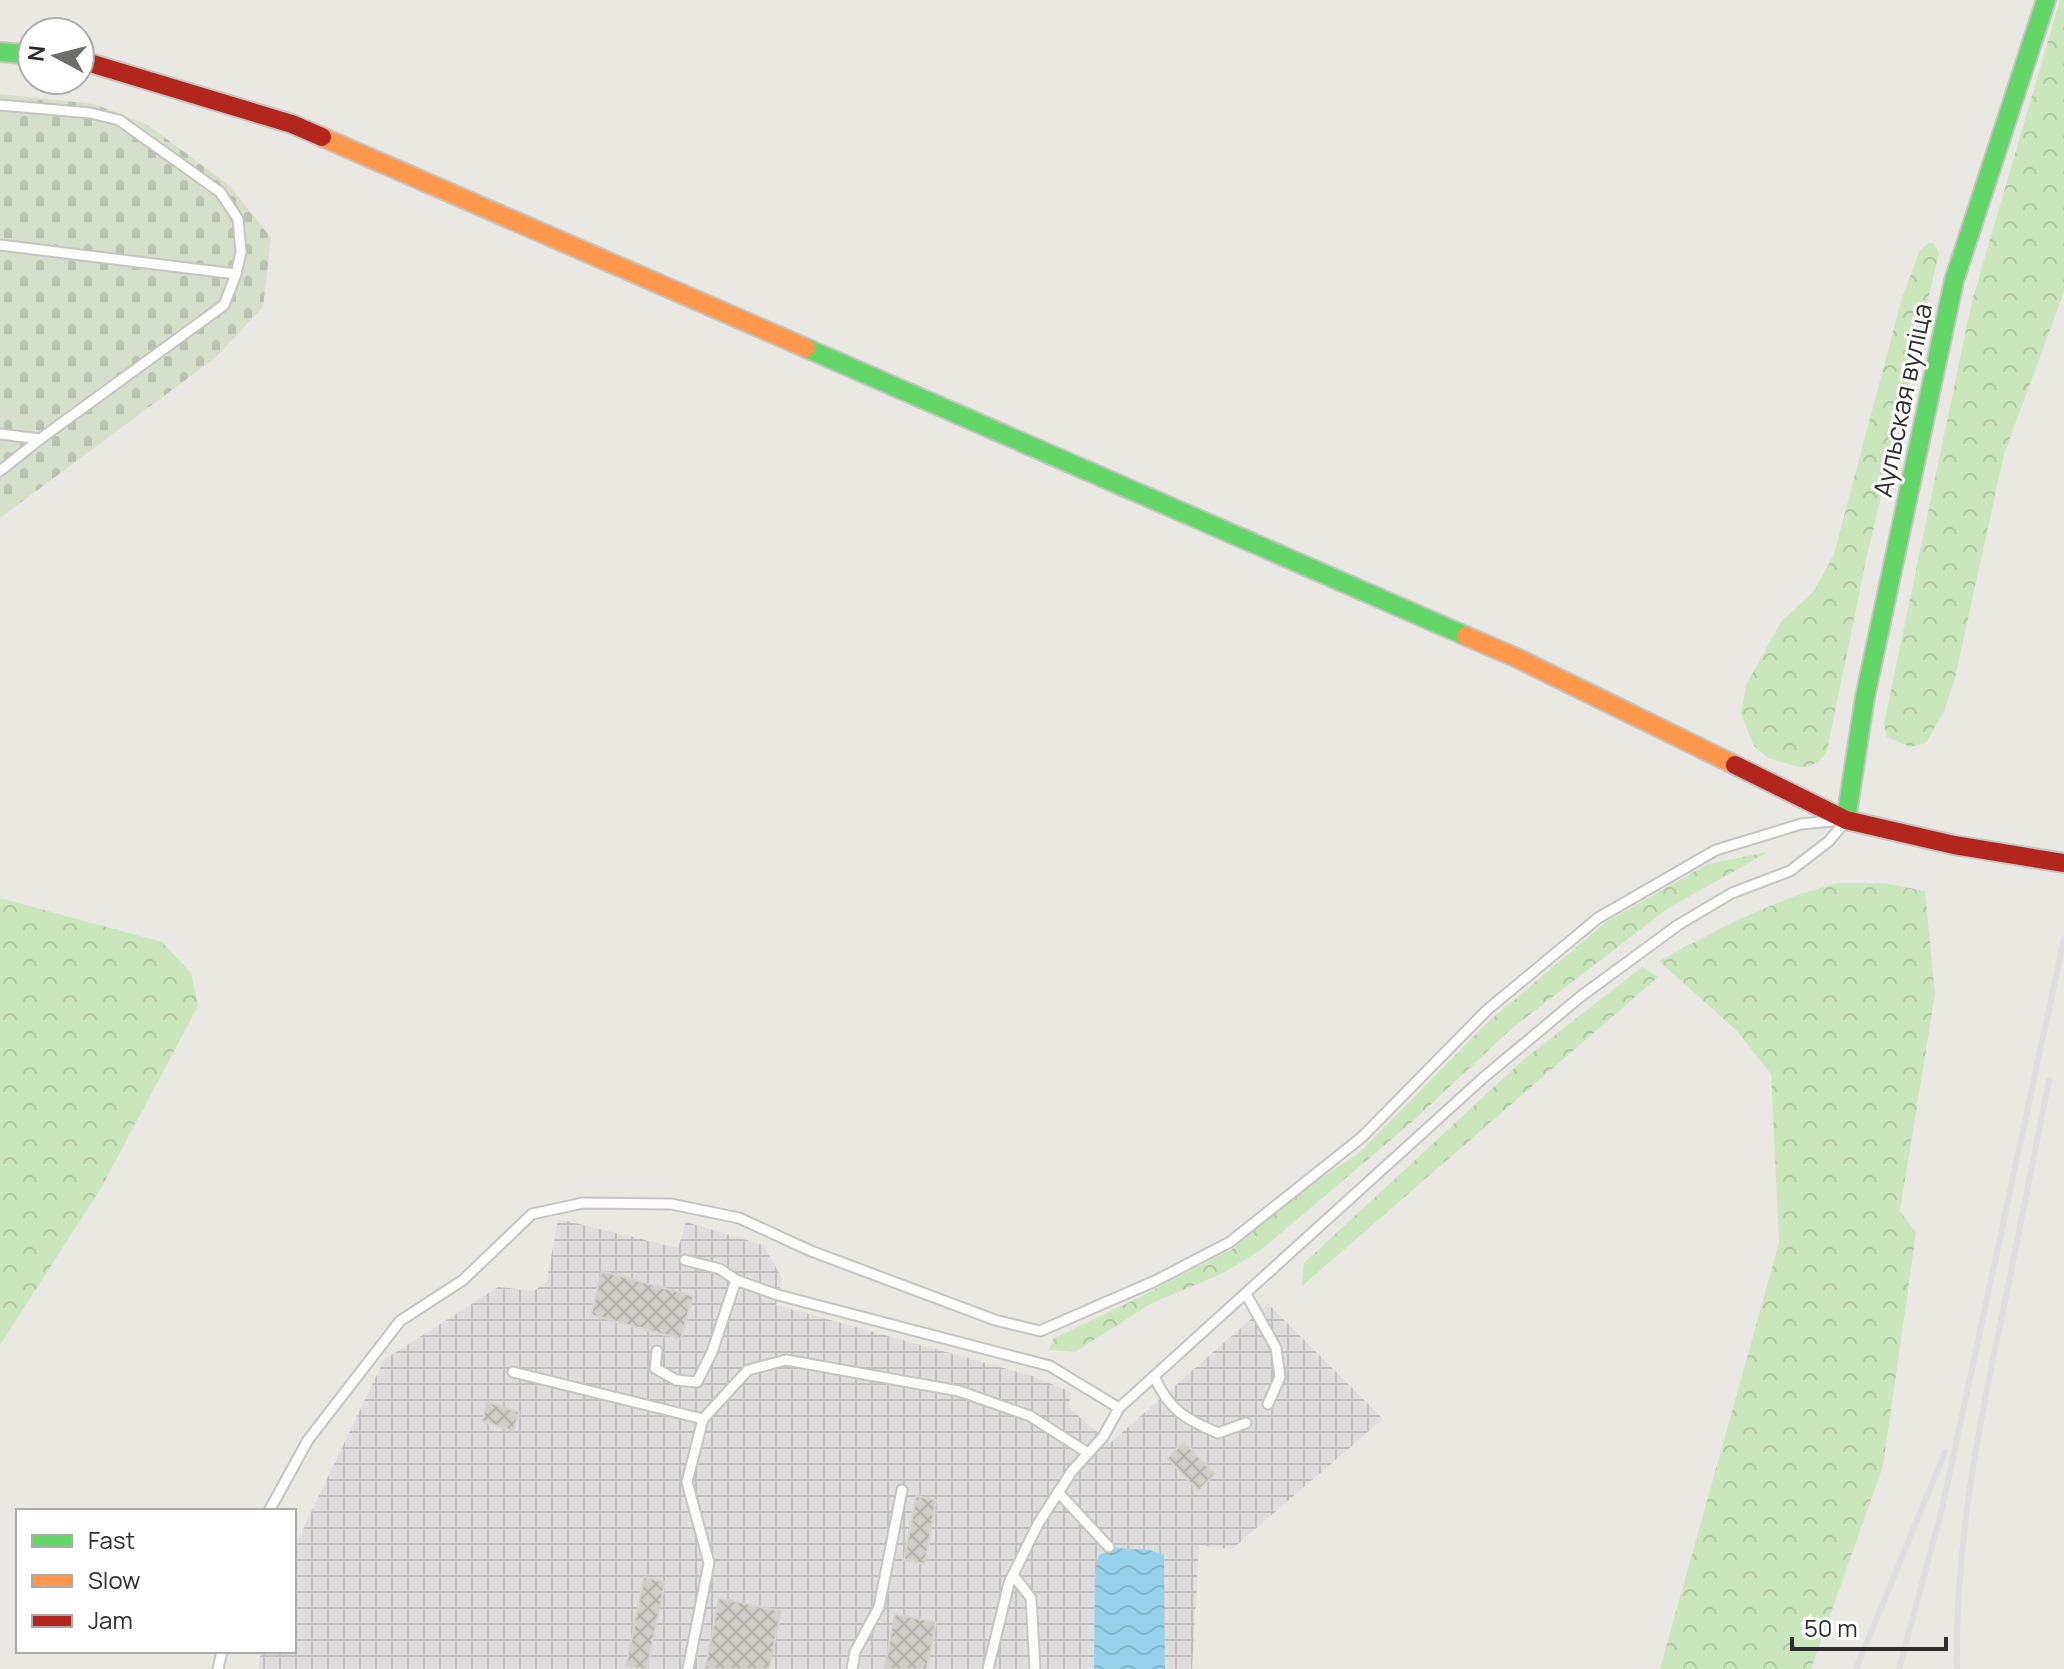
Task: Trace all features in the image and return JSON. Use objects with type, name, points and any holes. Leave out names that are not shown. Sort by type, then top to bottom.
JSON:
[{"type":"street","name":"Аульская вуліца","points":[[1846,820],[1865,697],[1954,281],[2046,0]]},
{"type":"street","points":[[96,65],[292,124],[1517,658],[1846,820],[1945,845],[2064,863]]},
{"type":"lane","points":[[0,105],[90,113],[119,120],[220,192],[238,219],[241,252],[224,305],[0,471]]},
{"type":"lane","points":[[0,245],[236,274]]},
{"type":"lane","points":[[0,434],[40,439]]},
{"type":"lane","points":[[988,1669],[1013,1575],[1038,1524],[1072,1471],[1103,1437],[1119,1408],[1483,1078],[1580,997],[1678,925],[1732,893],[1790,871],[1829,841],[1846,820]]},
{"type":"lane","points":[[270,1509],[308,1440],[400,1321],[463,1280],[532,1214],[583,1203],[671,1204],[739,1218],[811,1251],[995,1320],[1040,1331],[1155,1281],[1230,1242],[1362,1137],[1487,1010],[1598,918],[1716,850],[1801,824],[1846,820]]},
{"type":"lane","points":[[685,1260],[720,1269],[736,1280],[778,1295],[1050,1366],[1119,1408]]},
{"type":"lane","points":[[657,1351],[655,1368],[676,1380],[697,1382],[712,1352],[736,1280]]},
{"type":"lane","points":[[1246,1294],[1276,1348],[1280,1377],[1268,1404]]},
{"type":"lane","points":[[688,1669],[709,1563],[687,1482],[703,1419],[748,1370],[786,1360],[959,1391],[1030,1416],[1088,1453]]},
{"type":"lane","points":[[513,1372],[703,1419]]},
{"type":"lane","points":[[1154,1376],[1163,1397],[1186,1419],[1218,1433],[1246,1423]]},
{"type":"lane","points":[[852,1669],[855,1652],[879,1607],[902,1490]]},
{"type":"lane","points":[[1058,1492],[1109,1547]]},
{"type":"lane","points":[[1013,1575],[1031,1598],[1035,1669]]},
{"type":"shaded area","points":[[558,1219],[678,1248],[686,1222],[763,1245],[782,1278],[776,1305],[1032,1376],[1071,1392],[1068,1407],[1110,1443],[1268,1304],[1383,1419],[1232,1549],[1199,1545],[1192,1669],[258,1669],[261,1653],[296,1653],[296,1544],[384,1360],[498,1287],[534,1291],[547,1281]]},
{"type":"green space","points":[[2060,0],[2064,0],[2064,292],[2004,454],[1955,678],[1944,711],[1926,743],[1910,747],[1887,737],[1884,724],[1972,301]]},
{"type":"green space","points":[[0,94],[94,104],[148,125],[230,186],[271,238],[263,307],[215,358],[0,518]]},
{"type":"green space","points":[[1929,243],[1934,244],[1939,253],[1867,555],[1827,751],[1820,761],[1799,767],[1768,758],[1754,746],[1741,714],[1746,685],[1781,622],[1814,591],[1834,554],[1902,298],[1920,250]]},
{"type":"green space","points":[[1768,852],[1667,909],[1511,1029],[1413,1121],[1261,1250],[1223,1273],[1150,1304],[1075,1352],[1049,1350],[1054,1338],[1234,1248],[1282,1204],[1359,1153],[1487,1023],[1606,922],[1708,864]]},
{"type":"green space","points":[[1839,883],[1884,883],[1925,891],[1935,994],[1900,1211],[1916,1233],[1883,1466],[1811,1669],[1660,1669],[1779,1243],[1771,1074],[1737,1031],[1659,961],[1769,906]]},
{"type":"green space","points":[[0,898],[162,942],[191,973],[198,1006],[101,1188],[0,1345]]},
{"type":"green space","points":[[1642,967],[1658,977],[1302,1286],[1304,1263],[1523,1060]]},
{"type":"water","points":[[1116,1548],[1150,1550],[1164,1555],[1165,1669],[1094,1669],[1095,1572],[1099,1555]]},
{"type":"building","points":[[602,1271],[693,1296],[681,1339],[591,1315]]},
{"type":"building","points":[[487,1402],[519,1412],[513,1431],[482,1421]]},
{"type":"building","points":[[1184,1442],[1215,1474],[1198,1491],[1167,1458]]},
{"type":"building","points":[[916,1496],[936,1500],[925,1564],[904,1560]]},
{"type":"building","points":[[644,1577],[665,1582],[647,1669],[639,1669],[626,1666]]},
{"type":"building","points":[[719,1598],[781,1611],[769,1669],[705,1669]]},
{"type":"building","points":[[895,1614],[936,1622],[927,1669],[884,1669]]},
{"type":"railway","points":[[1899,1669],[1942,1509],[2064,939]]},
{"type":"railway","points":[[1957,1669],[1960,1576],[1970,1484],[2049,1080]]},
{"type":"railway","points":[[1856,1669],[1945,1452]]},
{"type":"traffic: fast","points":[[1846,820],[1865,697],[1954,281],[2046,0]]},
{"type":"traffic: fast","points":[[0,52],[16,54]]},
{"type":"traffic: fast","points":[[806,348],[1466,636]]},
{"type":"traffic: slow","points":[[322,137],[806,348]]},
{"type":"traffic: slow","points":[[1466,636],[1735,765]]},
{"type":"traffic: jam","points":[[96,65],[292,124],[322,137]]},
{"type":"traffic: jam","points":[[1735,765],[1846,820],[1954,845],[2064,863]]}]
